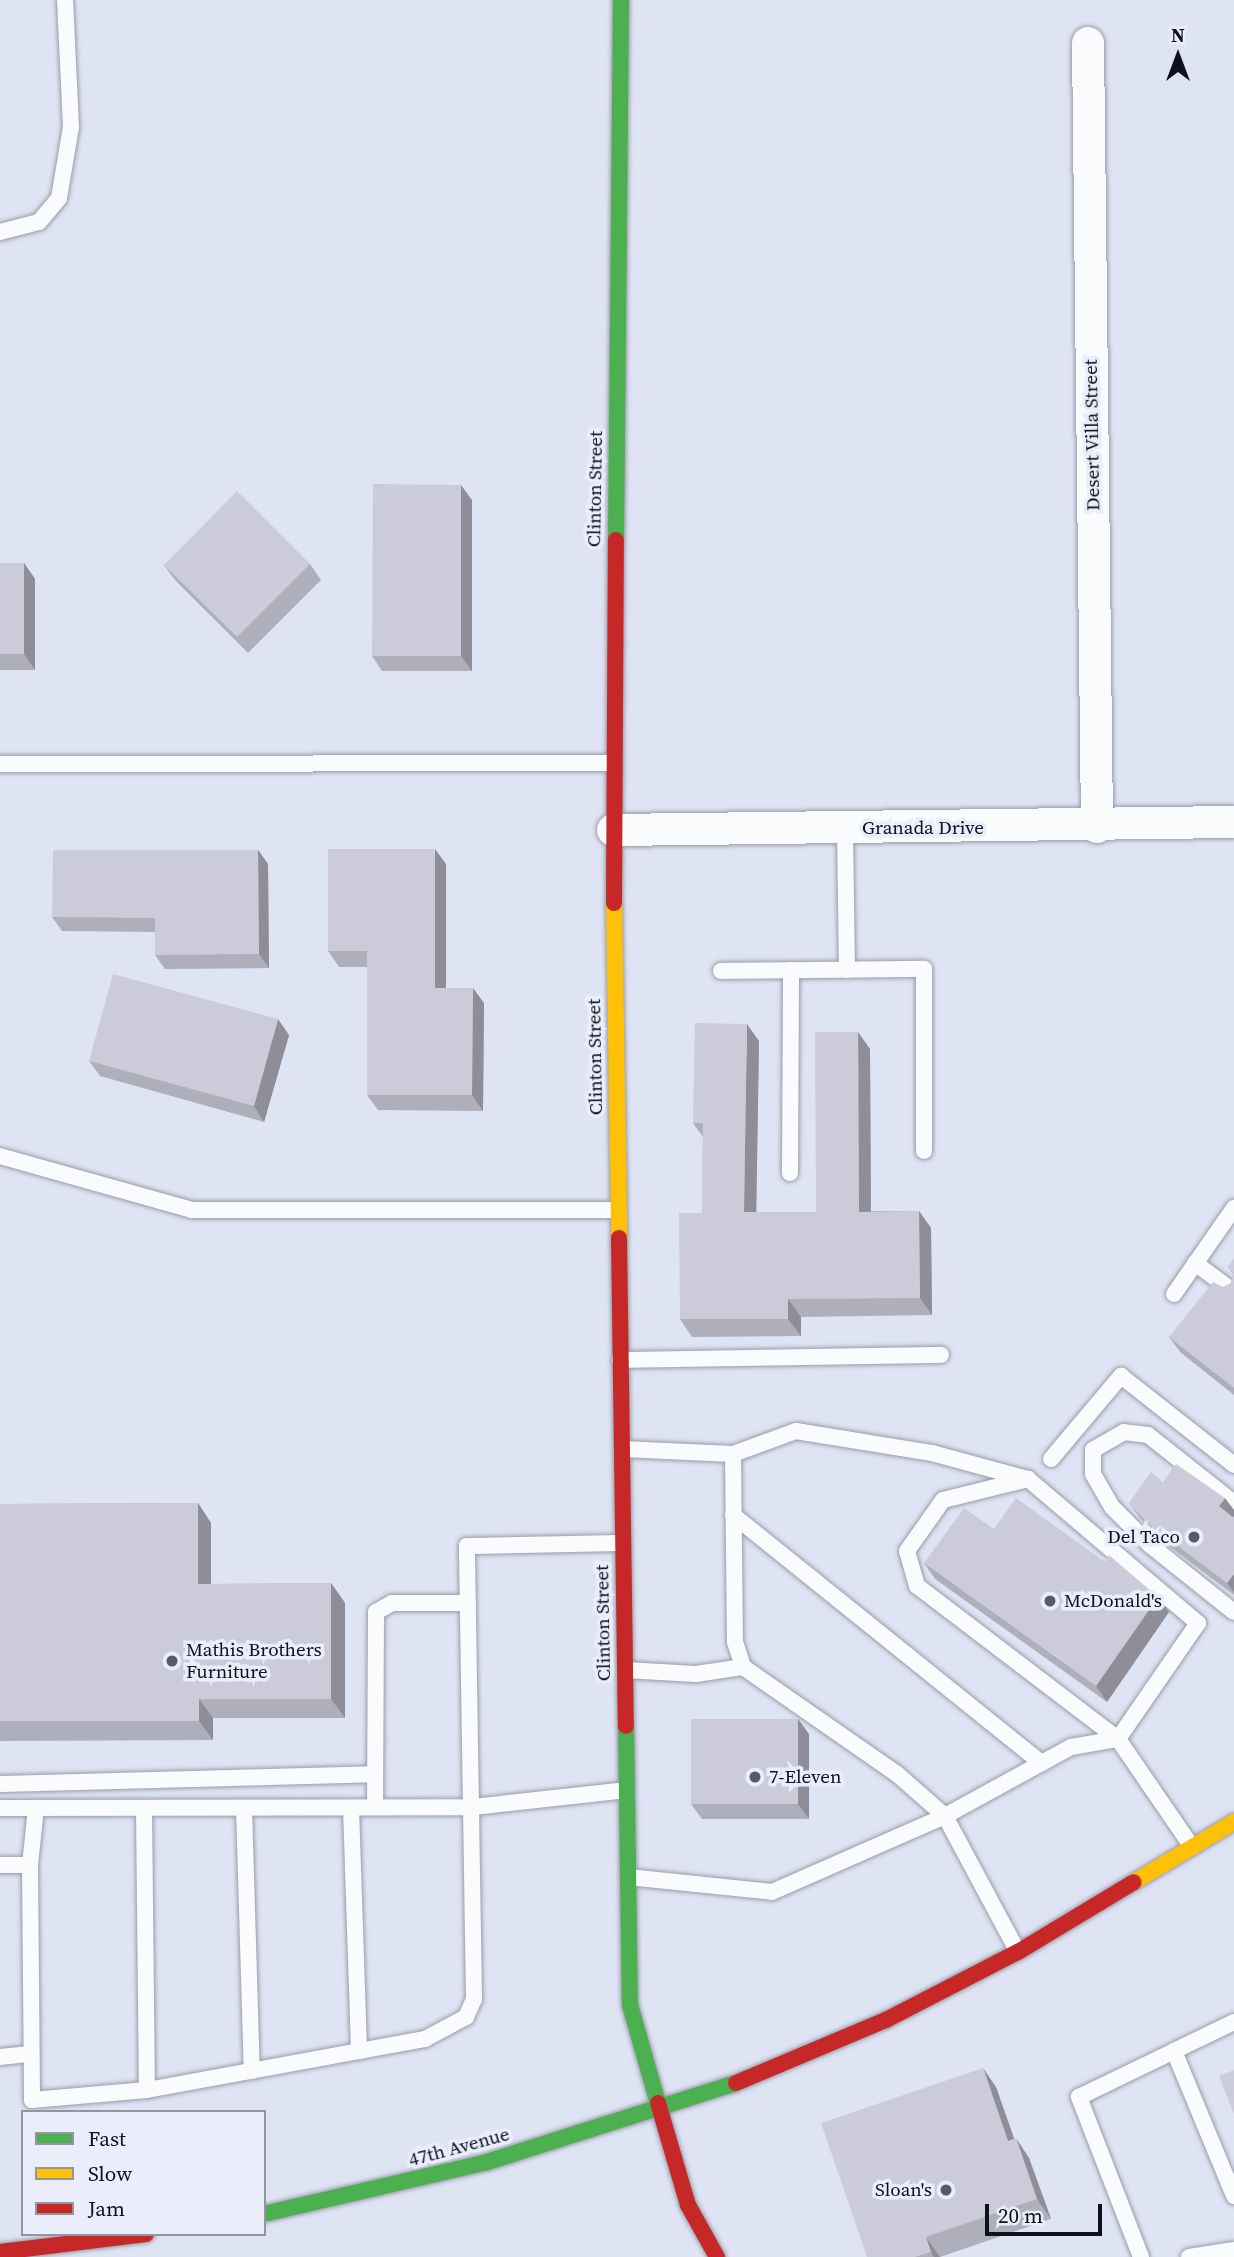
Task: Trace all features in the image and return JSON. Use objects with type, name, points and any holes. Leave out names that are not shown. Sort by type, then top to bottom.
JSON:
[{"type":"street","name":"Clinton Street","points":[[621,0],[613,830],[630,2005],[688,2205],[717,2257]]},
{"type":"street","name":"Desert Villa Street","points":[[1088,43],[1097,827]]},
{"type":"street","name":"Granada Drive","points":[[613,830],[1097,827],[1234,822]]},
{"type":"street","name":"47th Avenue","points":[[266,2214],[484,2163],[745,2080],[886,2020],[1018,1952],[1234,1822]]},
{"type":"street","points":[[0,2252],[130,2236]]},
{"type":"lane","points":[[0,232],[39,222],[59,198],[71,127],[65,0]]},
{"type":"lane","points":[[0,764],[613,763]]},
{"type":"lane","points":[[845,829],[847,970]]},
{"type":"lane","points":[[720,971],[924,969],[925,1152]]},
{"type":"lane","points":[[790,1173],[791,970]]},
{"type":"lane","points":[[0,1156],[192,1210],[618,1210]]},
{"type":"lane","points":[[1174,1294],[1234,1208]]},
{"type":"lane","points":[[1195,1263],[1234,1292]]},
{"type":"lane","points":[[620,1360],[941,1355]]},
{"type":"lane","points":[[1051,1459],[1121,1376],[1234,1465]]},
{"type":"lane","points":[[622,1449],[733,1454],[796,1431],[932,1453],[1028,1479],[1198,1623],[1118,1739],[1071,1747],[945,1816],[772,1892],[628,1877]]},
{"type":"lane","points":[[1234,1503],[1148,1435],[1124,1432],[1093,1450],[1093,1474],[1112,1507],[1150,1545],[1234,1612]]},
{"type":"lane","points":[[733,1454],[735,1642],[743,1667],[897,1774],[945,1816],[1018,1952]]},
{"type":"lane","points":[[1028,1479],[943,1500],[907,1552],[917,1586],[1118,1739],[1193,1849]]},
{"type":"lane","points":[[733,1515],[1042,1763]]},
{"type":"lane","points":[[36,1808],[30,1865],[32,2100],[147,2090],[425,2039],[466,2017],[474,1999],[467,1546],[623,1543]]},
{"type":"lane","points":[[375,1807],[376,1612],[392,1603],[468,1603]]},
{"type":"lane","points":[[625,1670],[696,1674],[743,1667]]},
{"type":"lane","points":[[0,1784],[375,1773]]},
{"type":"lane","points":[[0,1808],[473,1807],[627,1790]]},
{"type":"lane","points":[[144,1808],[147,2090]]},
{"type":"lane","points":[[244,1808],[252,2071]]},
{"type":"lane","points":[[351,1808],[359,2051]]},
{"type":"lane","points":[[0,1865],[30,1865]]},
{"type":"lane","points":[[1141,2257],[1079,2096],[1234,2022]]},
{"type":"lane","points":[[1174,2051],[1234,2196]]},
{"type":"lane","points":[[0,2057],[30,2054]]},
{"type":"lane","points":[[1189,2257],[1234,2250]]},
{"type":"building","points":[[373,484],[461,485],[461,656],[372,656]]},
{"type":"building","points":[[237,491],[310,564],[237,637],[164,565]]},
{"type":"building","points":[[0,563],[24,563],[24,654],[0,654]]},
{"type":"building","points":[[328,849],[435,849],[435,988],[473,988],[472,1095],[367,1095],[367,951],[328,951]]},
{"type":"building","points":[[53,850],[258,850],[259,954],[155,955],[155,918],[52,917]]},
{"type":"building","points":[[113,974],[278,1019],[254,1106],[89,1061]]},
{"type":"building","points":[[695,1023],[747,1024],[744,1212],[816,1212],[815,1032],[858,1032],[859,1212],[919,1211],[920,1298],[788,1299],[788,1319],[680,1319],[679,1213],[702,1213],[703,1123],[693,1123]]},
{"type":"building","points":[[1234,1259],[1234,1388],[1169,1337],[1213,1282],[1223,1287],[1231,1283],[1233,1273],[1228,1267]]},
{"type":"building","name":"Del Taco","points":[[1176,1464],[1225,1498],[1219,1506],[1234,1518],[1234,1574],[1227,1583],[1146,1522],[1129,1503],[1151,1472],[1163,1482]]},
{"type":"building","name":"McDonald's","points":[[1016,1498],[1105,1562],[1109,1555],[1158,1597],[1096,1686],[924,1563],[964,1508],[994,1529]]},
{"type":"building","name":"Mathis Brothers Furniture","points":[[198,1503],[198,1584],[331,1583],[331,1699],[199,1699],[199,1721],[0,1721],[0,1504]]},
{"type":"building","name":"7-Eleven","points":[[691,1719],[798,1719],[798,1804],[691,1804]]},
{"type":"building","name":"Sloan's","points":[[983,2068],[1008,2141],[1016,2138],[1037,2199],[926,2237],[931,2252],[915,2257],[867,2257],[821,2123]]},
{"type":"building","points":[[1234,2070],[1234,2114],[1219,2076]]},
{"type":"traffic: fast","points":[[616,540],[621,0]]},
{"type":"traffic: fast","points":[[626,1726],[630,2005],[658,2103]]},
{"type":"traffic: fast","points":[[266,2214],[484,2163],[736,2083]]},
{"type":"traffic: slow","points":[[614,903],[619,1238]]},
{"type":"traffic: slow","points":[[1134,1882],[1234,1822]]},
{"type":"traffic: jam","points":[[614,903],[616,540]]},
{"type":"traffic: jam","points":[[619,1238],[626,1726]]},
{"type":"traffic: jam","points":[[736,2083],[886,2020],[1018,1952],[1134,1882]]},
{"type":"traffic: jam","points":[[658,2103],[688,2205],[717,2257]]},
{"type":"traffic: jam","points":[[0,2252],[130,2236]]},
{"type":"place","name":"Del Taco","points":[[1194,1537]]},
{"type":"place","name":"McDonald's","points":[[1050,1601]]},
{"type":"place","name":"Mathis Brothers Furniture","points":[[172,1661]]},
{"type":"place","name":"7-Eleven","points":[[755,1777]]},
{"type":"place","name":"Sloan's","points":[[946,2190]]}]
